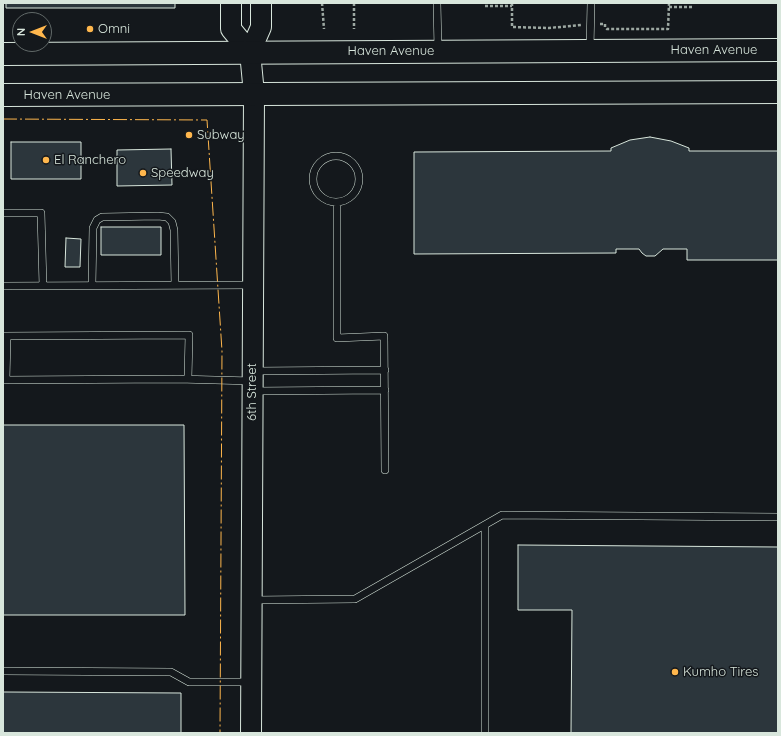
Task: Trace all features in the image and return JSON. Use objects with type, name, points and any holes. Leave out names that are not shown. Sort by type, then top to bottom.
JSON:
[{"type":"main road","points":[[231,3],[231,29],[250,52]]},
{"type":"main road","name":"6th Street","points":[[250,733],[254,94],[250,52],[261,27],[261,3]]},
{"type":"main road","name":"Haven Avenue","points":[[3,54],[778,50]]},
{"type":"main road","name":"Haven Avenue","points":[[3,95],[778,92]]},
{"type":"lane","points":[[437,3],[438,51]]},
{"type":"lane","points":[[590,51],[591,3]]},
{"type":"lane","points":[[340,156],[353,164],[357,170],[359,178],[355,192],[350,197],[337,202],[323,198],[318,193],[314,186],[314,179],[315,171],[318,165],[324,159],[340,156]]},
{"type":"lane","points":[[337,202],[337,338],[384,336],[385,470]]},
{"type":"lane","points":[[3,213],[41,213],[43,286]]},
{"type":"lane","points":[[92,285],[93,228],[97,220],[102,217],[158,216],[167,217],[172,222],[174,230],[175,285]]},
{"type":"lane","points":[[3,286],[253,285]]},
{"type":"lane","points":[[188,379],[189,335],[5,336],[5,380],[188,379],[252,381],[384,390]]},
{"type":"lane","points":[[252,381],[384,370]]},
{"type":"lane","points":[[251,600],[355,599],[502,515],[778,517]]},
{"type":"lane","points":[[485,525],[485,733]]},
{"type":"lane","points":[[3,671],[171,672],[189,682],[251,682]]},
{"type":"path","points":[[322,3],[324,29]]},
{"type":"path","points":[[354,3],[354,29]]},
{"type":"path","points":[[486,6],[512,6]]},
{"type":"path","points":[[669,7],[693,7]]},
{"type":"building","points":[[6,3],[175,3],[175,8],[6,8]]},
{"type":"building","points":[[650,137],[671,141],[689,148],[689,151],[778,151],[778,260],[687,260],[687,249],[663,249],[655,256],[646,256],[639,249],[616,249],[616,253],[414,254],[414,152],[611,151],[611,148],[630,140]]},
{"type":"building","name":"El Ranchero","points":[[11,142],[81,142],[81,179],[11,179]]},
{"type":"building","points":[[171,149],[172,185],[117,186],[117,150]]},
{"type":"building","points":[[101,227],[161,227],[161,255],[101,255]]},
{"type":"building","points":[[66,238],[81,239],[80,267],[65,267]]},
{"type":"building","points":[[3,425],[184,425],[185,615],[3,615]]},
{"type":"building","name":"Kumho Tires","points":[[518,545],[778,547],[778,733],[571,733],[572,610],[518,610]]},
{"type":"building","points":[[3,692],[181,693],[181,733],[3,733]]},
{"type":"power","points":[[3,119],[207,120],[222,351],[220,733]]},
{"type":"place","name":"Omni","points":[[90,29]]},
{"type":"place","name":"Subway","points":[[189,135]]},
{"type":"place","name":"El Ranchero","points":[[46,160]]},
{"type":"place","name":"Speedway","points":[[143,173]]},
{"type":"place","name":"Kumho Tires","points":[[675,672]]}]
